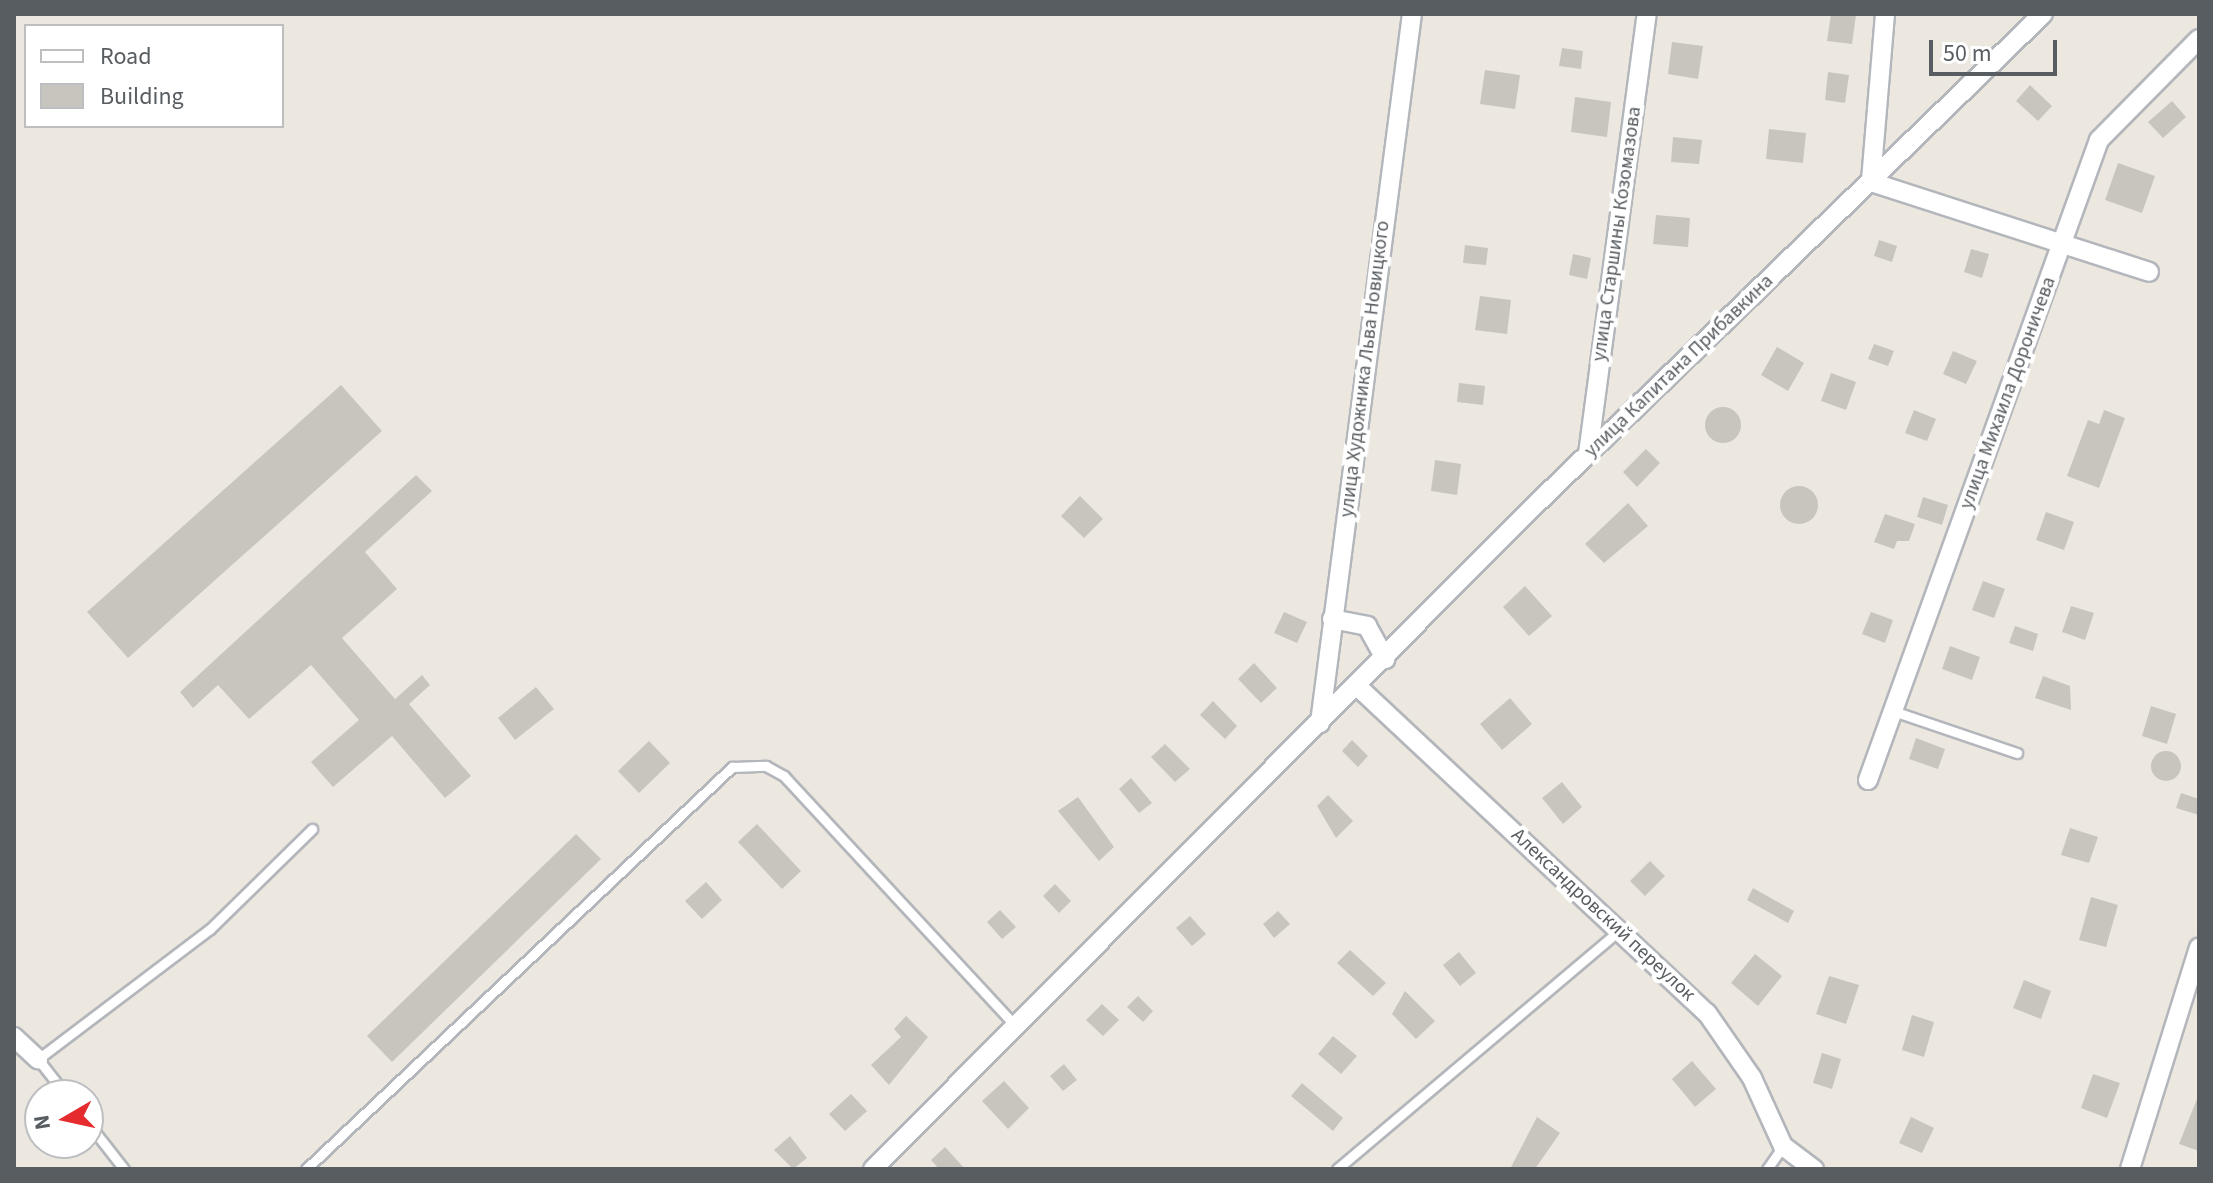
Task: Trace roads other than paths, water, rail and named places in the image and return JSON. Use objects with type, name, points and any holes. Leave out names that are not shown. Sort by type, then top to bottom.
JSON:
[{"type":"street","name":"улица Художника Льва Новицкого","points":[[1320,723],[1412,14]]},
{"type":"street","name":"улица Старшины Козомазова","points":[[1588,454],[1647,14]]},
{"type":"street","points":[[1885,14],[1871,182],[2149,272]]},
{"type":"street","name":"улица Капитана Прибавкина","points":[[873,1169],[1014,1024],[1385,659],[1588,454],[2043,14]]},
{"type":"street","name":"улица Михаила Дороничева","points":[[1868,780],[2099,140],[2199,39]]},
{"type":"street","points":[[1332,619],[1367,626],[1385,659]]},
{"type":"street","name":"Александровский переулок","points":[[1357,686],[1707,1013],[1752,1078],[1783,1146],[1814,1169]]},
{"type":"street","points":[[2130,1169],[2199,948]]},
{"type":"street","points":[[14,1037],[38,1059]]},
{"type":"lane","points":[[1893,711],[2017,753]]},
{"type":"lane","points":[[306,1169],[732,767],[766,766],[784,776],[1014,1024]]},
{"type":"lane","points":[[54,1079],[38,1059],[210,929],[312,829]]},
{"type":"lane","points":[[1337,1169],[1620,930]]},
{"type":"lane","points":[[104,1143],[124,1169]]},
{"type":"lane","points":[[1767,1169],[1783,1146]]}]
